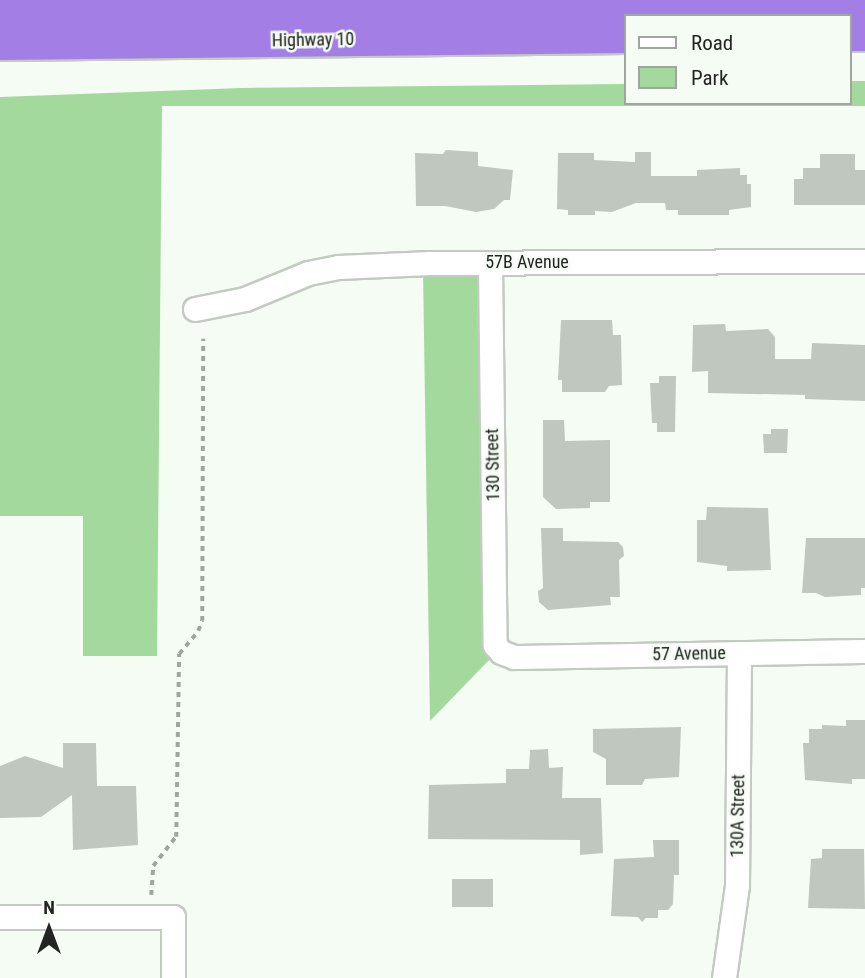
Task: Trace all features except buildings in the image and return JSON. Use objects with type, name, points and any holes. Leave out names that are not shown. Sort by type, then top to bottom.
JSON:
[{"type":"highway","name":"Highway 10","points":[[0,12],[865,2]]},
{"type":"highway","name":"Highway 10","points":[[0,43],[624,36]]},
{"type":"street","name":"57B Avenue","points":[[195,309],[244,299],[309,273],[338,267],[490,263],[865,261]]},
{"type":"street","name":"130 Street","points":[[490,263],[495,645],[501,652],[514,657]]},
{"type":"street","name":"57 Avenue","points":[[514,657],[865,651]]},
{"type":"street","name":"130A Street","points":[[724,978],[737,885],[739,653]]},
{"type":"street","points":[[1,917],[173,917],[173,978]]},
{"type":"path","points":[[151,902],[153,866],[176,837],[179,654],[198,631],[202,621],[203,339]]},
{"type":"green space","points":[[851,81],[865,81],[865,106],[162,106],[157,656],[83,656],[83,516],[0,516],[0,97],[242,88],[624,84],[624,105],[851,105]]},
{"type":"green space","points":[[423,271],[484,271],[490,295],[490,659],[430,721]]}]
